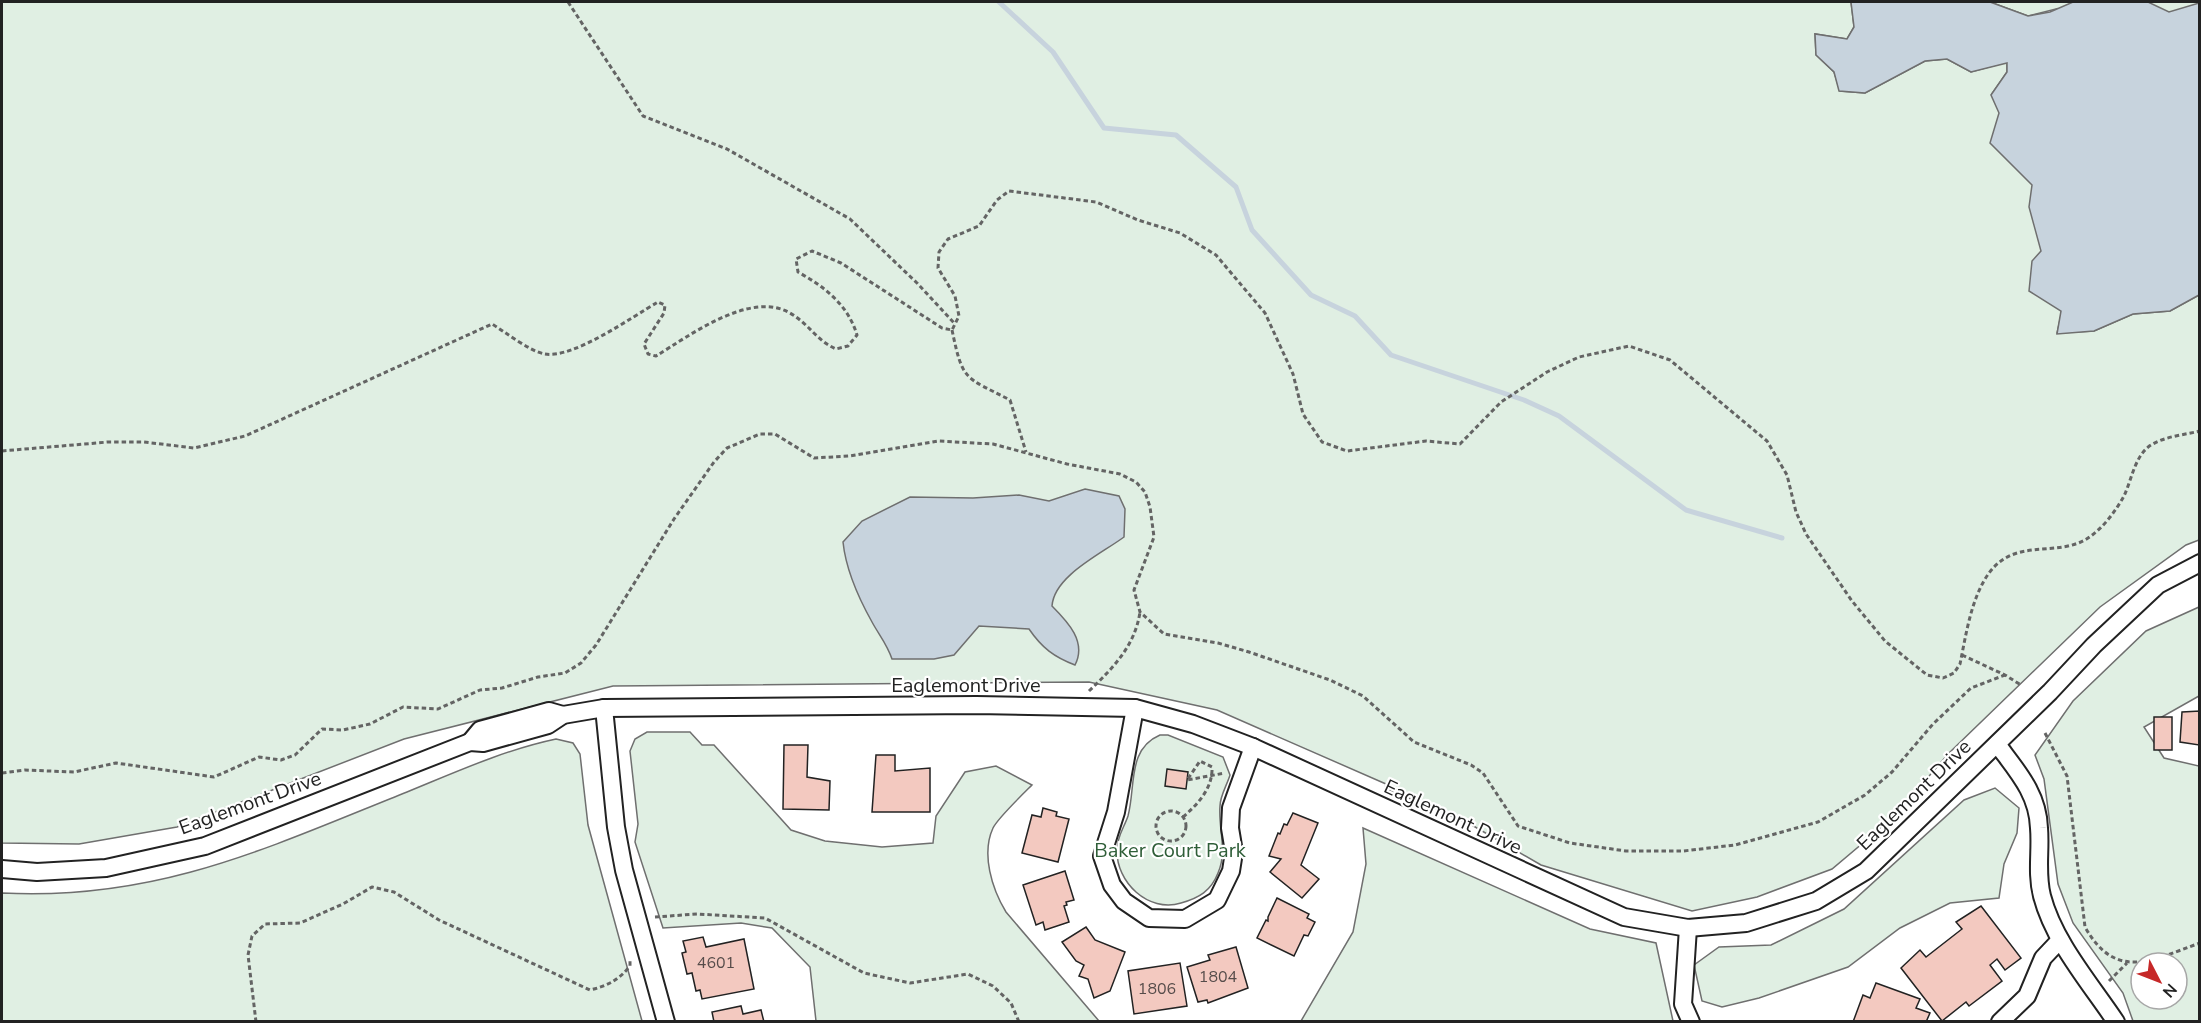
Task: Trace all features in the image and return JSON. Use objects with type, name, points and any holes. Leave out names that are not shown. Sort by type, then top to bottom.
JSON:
[{"type":"street","name":"Eaglemont Drive","points":[[2,869],[37,872],[106,868],[205,846],[470,742],[480,730],[549,711],[563,716],[604,708],[976,705],[1135,708],[1193,724],[1253,747],[1624,917],[1688,928],[1746,923],[1816,901],[1866,871],[1997,744],[2094,645],[2158,585],[2199,563]]},
{"type":"street","points":[[604,708],[616,827],[624,870],[666,1022]]},
{"type":"street","points":[[1135,708],[1116,812],[1102,856],[1112,885],[1124,901],[1149,918],[1185,919],[1216,900],[1231,871],[1234,852],[1230,828],[1231,808],[1253,747]]},
{"type":"street","points":[[1997,744],[2019,771],[2033,796],[2040,830],[2037,852],[2042,896],[2060,940],[2116,1022]]},
{"type":"street","points":[[1688,928],[1683,1004],[1691,1022]]},
{"type":"street","points":[[2000,1022],[2027,996],[2043,958],[2060,940]]},
{"type":"path","points":[[568,2],[643,116],[727,149],[850,219],[917,283],[955,324]]},
{"type":"path","points":[[1026,452],[1010,400],[967,378],[959,366],[952,330],[959,316],[955,296],[938,268],[939,252],[948,239],[978,226],[997,200],[1009,190],[1096,202],[1138,220],[1180,232],[1216,255],[1265,313],[1293,374],[1303,414],[1322,442],[1347,451],[1426,441],[1460,444],[1501,402],[1547,372],[1579,357],[1629,346],[1670,360],[1767,441],[1787,475],[1796,512],[1806,534],[1848,594],[1885,641],[1927,675],[1943,678],[1954,673],[1962,655],[1977,597],[1989,573],[2010,555],[2030,549],[2063,547],[2085,540],[2106,523],[2124,495],[2138,461],[2149,446],[2162,439],[2199,431]]},
{"type":"path","points":[[2,451],[108,442],[144,442],[194,448],[245,436],[492,324],[543,354],[561,354],[590,341],[658,302],[665,305],[664,313],[644,344],[648,354],[656,356],[730,313],[765,307],[786,311],[806,322],[824,344],[836,349],[848,346],[857,335],[852,317],[830,293],[798,272],[796,259],[812,251],[841,263],[942,328],[952,330]]},
{"type":"path","points":[[2,773],[25,770],[74,772],[116,764],[214,777],[259,757],[281,760],[295,755],[322,729],[343,730],[370,724],[404,707],[438,709],[480,690],[502,688],[538,677],[565,673],[581,663],[596,645],[674,519],[714,462],[727,448],[760,434],[775,434],[814,458],[850,456],[938,441],[993,444],[1120,474],[1136,482],[1145,492],[1154,537],[1134,590],[1140,612],[1132,640],[1117,664],[1088,692]]},
{"type":"path","points":[[1140,612],[1164,634],[1218,643],[1249,652],[1330,680],[1364,696],[1414,742],[1471,765],[1482,773],[1518,826],[1542,836],[1570,843],[1626,850],[1683,850],[1735,845],[1818,822],[1865,795],[1892,772],[1933,724],[1971,688],[2005,675]]},
{"type":"path","points":[[1962,655],[2021,685]]},
{"type":"path","points":[[2045,733],[2067,776],[2085,927],[2095,945],[2127,963],[2109,981]]},
{"type":"path","points":[[1183,817],[1203,798],[1212,777],[1212,767],[1200,761],[1187,780],[1212,777],[1229,772]]},
{"type":"path","points":[[1173,811],[1183,817],[1186,828],[1180,838],[1168,841],[1158,835],[1155,824],[1162,814],[1173,811]]},
{"type":"path","points":[[256,1022],[248,955],[252,936],[265,924],[300,923],[343,904],[372,887],[394,892],[439,920],[590,990],[606,986],[622,976],[630,966],[629,953]]},
{"type":"path","points":[[650,917],[697,914],[765,918],[864,973],[910,983],[968,974],[993,986],[1011,1003],[1019,1022]]},
{"type":"path","points":[[2177,951],[2199,943]]},
{"type":"green space","points":[[2,2],[1851,2],[1854,27],[1847,39],[1815,34],[1816,55],[1834,72],[1840,91],[1865,93],[1925,61],[1947,59],[1971,72],[2007,62],[2007,72],[1991,95],[2056,9],[2028,16],[1990,2],[2199,2],[2199,280],[2062,311],[2057,333],[2094,331],[2133,314],[2170,311],[2199,295],[2199,540],[2186,545],[2100,607],[1949,753],[1911,797],[1876,832],[1832,869],[1757,897],[1692,911],[1541,865],[1470,824],[1385,788],[1386,784],[1217,710],[1089,682],[613,686],[404,739],[177,827],[79,844],[2,843]]},
{"type":"green space","points":[[2199,607],[2199,696],[2144,727],[2164,758],[2199,766],[2199,1021],[2133,1021],[2129,1011],[2189,1011],[2189,951],[2129,951],[2129,1010],[2123,993],[2073,923],[2058,884],[2044,779],[2035,755],[2073,701],[2146,631]]},
{"type":"green space","points":[[647,732],[690,732],[702,745],[714,745],[791,830],[825,841],[882,847],[933,843],[936,816],[965,772],[996,766],[1032,785],[1005,812],[993,828],[988,860],[996,893],[1006,912],[1099,1021],[816,1021],[810,967],[772,928],[741,923],[663,928],[635,842],[638,824],[630,751],[635,739]]},
{"type":"green space","name":"Baker Court Park","points":[[1160,735],[1168,735],[1223,757],[1230,775],[1220,802],[1222,856],[1215,879],[1199,896],[1169,905],[1146,899],[1136,892],[1122,873],[1117,850],[1119,836],[1128,816],[1137,759],[1149,741]]},
{"type":"green space","points":[[556,739],[573,743],[580,754],[588,825],[642,1021],[2,1021],[2,893],[58,893],[111,888],[210,867],[306,833],[480,762]]},
{"type":"green space","points":[[1995,788],[2019,808],[2017,833],[2004,864],[1999,898],[1950,903],[1900,928],[1848,967],[1759,998],[1722,1007],[1702,1001],[1694,965],[1719,947],[1771,945],[1844,909],[1964,800]]},
{"type":"green space","points":[[1363,828],[1590,929],[1656,943],[1673,1021],[1301,1021],[1353,932],[1366,864]]},
{"type":"shaded area","points":[[1851,2],[1990,2],[2028,16],[2050,12],[2073,2],[2148,2],[2169,12],[2199,3],[2199,295],[2170,311],[2133,314],[2094,331],[2057,334],[2061,311],[2029,291],[2032,261],[2041,251],[2029,207],[2032,185],[1990,143],[1999,113],[1991,95],[2007,72],[2007,63],[1971,72],[1947,59],[1925,61],[1865,93],[1839,91],[1834,72],[1816,55],[1815,34],[1847,39],[1854,27]]},
{"type":"shaded area","points":[[1085,489],[1119,496],[1125,509],[1124,537],[1070,575],[1055,595],[1052,606],[1064,619],[1077,640],[1079,648],[1075,665],[1049,651],[1029,629],[979,626],[954,655],[934,659],[892,659],[857,593],[845,553],[843,542],[862,521],[910,497],[973,498],[1019,495],[1049,501]]},
{"type":"building","points":[[2200,711],[2199,745],[2180,742],[2182,712]]},
{"type":"building","points":[[2154,717],[2172,717],[2172,750],[2154,750]]},
{"type":"building","points":[[784,745],[808,745],[807,777],[830,781],[829,810],[783,809]]},
{"type":"building","points":[[876,755],[895,755],[895,771],[930,768],[930,812],[872,812]]},
{"type":"building","points":[[1167,769],[1188,772],[1186,789],[1165,786]]},
{"type":"building","points":[[1043,808],[1057,812],[1056,816],[1069,819],[1058,862],[1022,853],[1032,815],[1041,817]]},
{"type":"building","points":[[1293,813],[1318,823],[1301,865],[1319,879],[1302,898],[1270,872],[1281,859],[1269,856],[1278,833],[1280,834],[1284,824],[1287,825]]},
{"type":"building","points":[[1065,871],[1074,900],[1066,902],[1067,905],[1064,906],[1069,922],[1045,930],[1043,922],[1036,925],[1023,885]]},
{"type":"building","points":[[1277,898],[1309,914],[1307,918],[1315,922],[1308,936],[1304,935],[1294,956],[1257,938],[1266,920],[1268,921]]},
{"type":"building","points":[[1981,906],[2021,958],[2005,970],[1997,959],[1990,965],[2002,981],[1969,1006],[1966,1002],[1942,1021],[1901,968],[1920,950],[1926,957],[1962,929],[1956,922]]},
{"type":"building","points":[[1086,927],[1095,940],[1125,952],[1110,991],[1094,998],[1088,979],[1079,976],[1084,965],[1076,961],[1062,942]]},
{"type":"building","points":[[703,937],[706,947],[744,939],[754,989],[702,999],[700,990],[696,991],[692,973],[687,974],[682,953],[686,952],[683,941]]},
{"type":"building","points":[[1236,947],[1248,988],[1208,1003],[1207,1000],[1198,1002],[1187,967],[1210,960],[1208,955]]},
{"type":"building","points":[[1180,963],[1187,1006],[1134,1014],[1128,971]]},
{"type":"building","points":[[1876,983],[1920,999],[1916,1008],[1930,1013],[1926,1022],[1853,1022],[1863,995],[1870,998]]},
{"type":"building","points":[[741,1006],[743,1014],[761,1010],[764,1022],[714,1022],[712,1012]]},
{"type":"waterway","points":[[999,2],[1053,52],[1104,128],[1176,135],[1236,187],[1252,230],[1311,295],[1355,316],[1391,355],[1524,400],[1559,416],[1686,510],[1782,538]]}]
